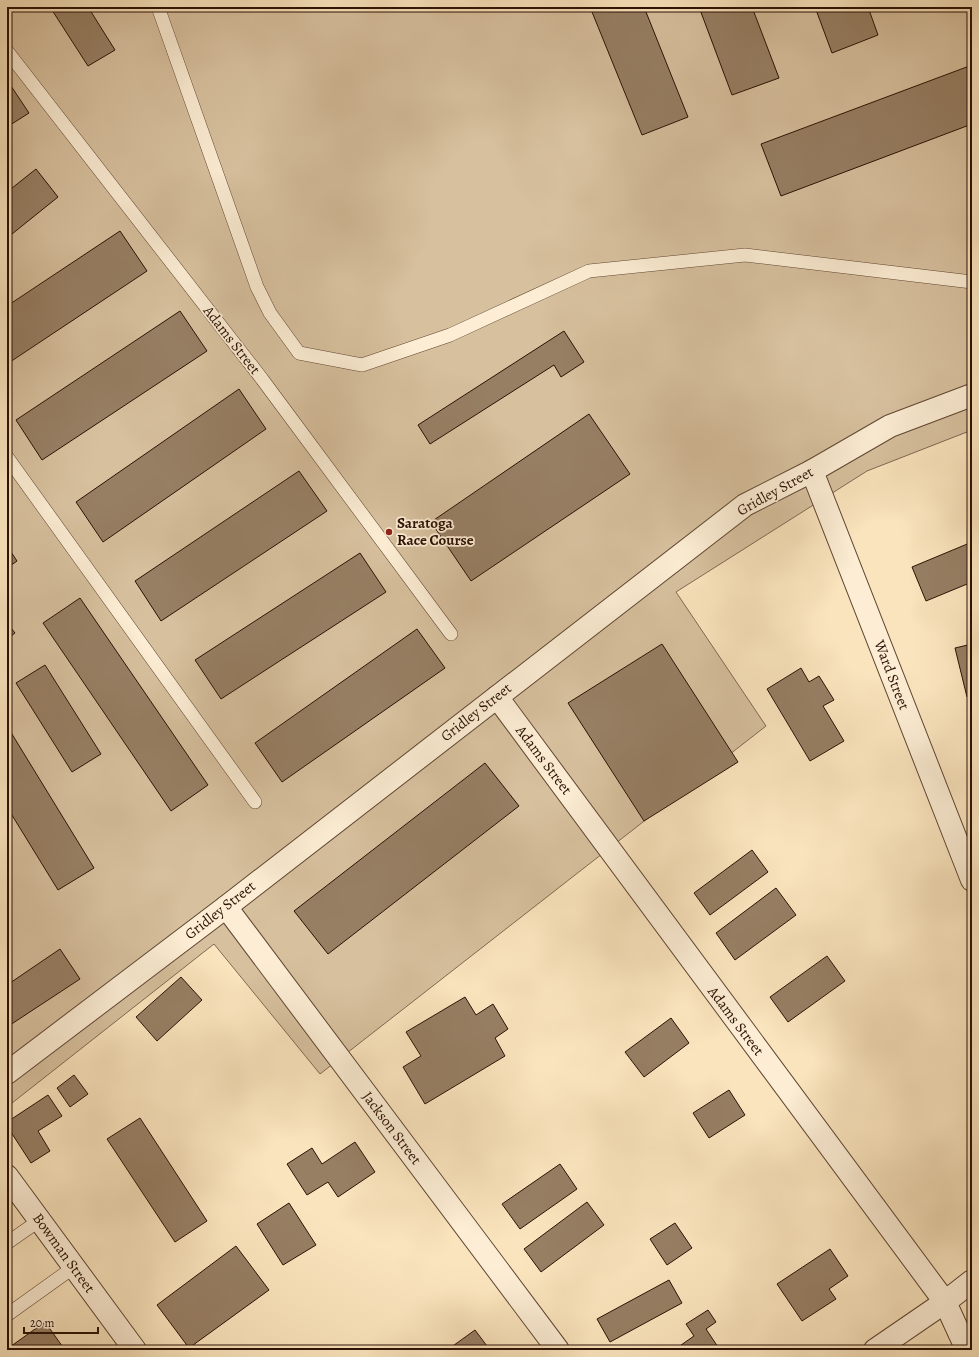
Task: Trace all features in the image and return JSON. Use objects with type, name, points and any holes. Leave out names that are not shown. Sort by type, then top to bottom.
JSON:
[{"type":"street","name":"Gridley Street","points":[[7,1073],[226,907],[744,505],[812,472],[890,426],[972,395]]},
{"type":"street","name":"Ward Street","points":[[812,472],[972,880]]},
{"type":"street","name":"Adams Street","points":[[497,697],[945,1302],[967,1350]]},
{"type":"street","name":"Jackson Street","points":[[226,907],[558,1350]]},
{"type":"street","name":"Bowman Street","points":[[7,1176],[135,1350]]},
{"type":"street","points":[[875,1350],[972,1282]]},
{"type":"lane","points":[[158,7],[257,287],[270,313],[299,353],[362,365],[450,335],[589,271],[745,255],[972,282]]},
{"type":"lane","name":"Adams Street","points":[[7,51],[262,379],[450,634]]},
{"type":"lane","points":[[7,457],[255,802]]},
{"type":"lane","points":[[7,1244],[40,1220]]},
{"type":"lane","points":[[7,1315],[74,1267]]},
{"type":"shaded area","name":"Saratoga Race Course","points":[[7,7],[972,7],[972,430],[867,471],[676,592],[766,726],[320,1074],[214,944],[7,1107]]},
{"type":"building","points":[[50,7],[88,7],[115,50],[88,66]]},
{"type":"building","points":[[590,7],[644,7],[688,117],[642,135]]},
{"type":"building","points":[[699,7],[752,7],[779,78],[732,95]]},
{"type":"building","points":[[815,7],[868,7],[878,35],[832,53]]},
{"type":"building","points":[[972,65],[972,124],[781,196],[761,144]]},
{"type":"building","points":[[7,80],[29,113],[7,127]]},
{"type":"building","points":[[36,169],[58,197],[12,234],[7,227],[7,192]]},
{"type":"building","points":[[120,231],[147,271],[7,364],[7,306]]},
{"type":"building","points":[[180,311],[207,351],[42,460],[16,420]]},
{"type":"building","points":[[564,331],[584,362],[561,377],[554,365],[430,444],[418,425]]},
{"type":"building","points":[[239,389],[266,429],[103,542],[76,502]]},
{"type":"building","points":[[589,414],[630,474],[471,581],[431,522]]},
{"type":"building","points":[[299,471],[327,511],[161,621],[135,581]]},
{"type":"building","points":[[972,542],[972,582],[926,601],[912,567]]},
{"type":"building","points":[[7,546],[17,561],[7,568]]},
{"type":"building","points":[[360,553],[386,592],[221,699],[195,660]]},
{"type":"building","points":[[80,598],[208,785],[171,811],[43,623]]},
{"type":"building","points":[[7,623],[15,633],[7,639]]},
{"type":"building","points":[[417,629],[445,668],[282,782],[255,743]]},
{"type":"building","points":[[662,644],[738,762],[644,821],[568,703]]},
{"type":"building","points":[[972,644],[972,695],[967,697],[955,648]]},
{"type":"building","points":[[45,665],[101,754],[72,772],[16,683]]},
{"type":"building","points":[[801,668],[809,682],[819,676],[834,700],[823,706],[844,741],[810,761],[767,689]]},
{"type":"building","points":[[7,726],[94,868],[58,890],[7,807]]},
{"type":"building","points":[[485,763],[519,806],[328,954],[294,911]]},
{"type":"building","points":[[752,850],[768,872],[710,915],[694,893]]},
{"type":"building","points":[[776,888],[796,915],[735,960],[716,933]]},
{"type":"building","points":[[60,949],[80,979],[7,1027],[7,985]]},
{"type":"building","points":[[827,956],[845,981],[788,1022],[770,997]]},
{"type":"building","points":[[181,977],[202,1000],[157,1041],[136,1017]]},
{"type":"building","points":[[465,997],[476,1015],[493,1004],[508,1029],[495,1038],[505,1056],[425,1104],[403,1067],[421,1056],[406,1032]]},
{"type":"building","points":[[671,1018],[689,1043],[644,1077],[625,1052]]},
{"type":"building","points":[[74,1075],[88,1094],[70,1107],[57,1088]]},
{"type":"building","points":[[729,1090],[745,1115],[709,1138],[693,1113]]},
{"type":"building","points":[[48,1095],[62,1116],[38,1131],[50,1151],[31,1163],[7,1126],[7,1122]]},
{"type":"building","points":[[140,1118],[207,1221],[175,1242],[107,1139]]},
{"type":"building","points":[[355,1142],[375,1172],[338,1197],[328,1182],[307,1195],[287,1164],[312,1148],[322,1164]]},
{"type":"building","points":[[560,1164],[577,1189],[520,1229],[502,1204]]},
{"type":"building","points":[[587,1202],[604,1225],[541,1272],[524,1249]]},
{"type":"building","points":[[289,1203],[316,1245],[283,1265],[257,1224]]},
{"type":"building","points":[[675,1223],[692,1248],[667,1265],[650,1239]]},
{"type":"building","points":[[236,1246],[269,1290],[189,1348],[157,1305]]},
{"type":"building","points":[[830,1249],[848,1276],[829,1289],[836,1299],[802,1321],[777,1284]]},
{"type":"building","points":[[669,1280],[682,1303],[610,1342],[597,1319]]},
{"type":"building","points":[[708,1310],[716,1322],[706,1329],[720,1350],[674,1350],[694,1336],[686,1324]]},
{"type":"building","points":[[45,1322],[65,1350],[7,1350],[7,1349]]},
{"type":"building","points":[[475,1330],[490,1350],[452,1350],[450,1348]]},
{"type":"place","name":"Saratoga Race Course","points":[[389,532]]}]
